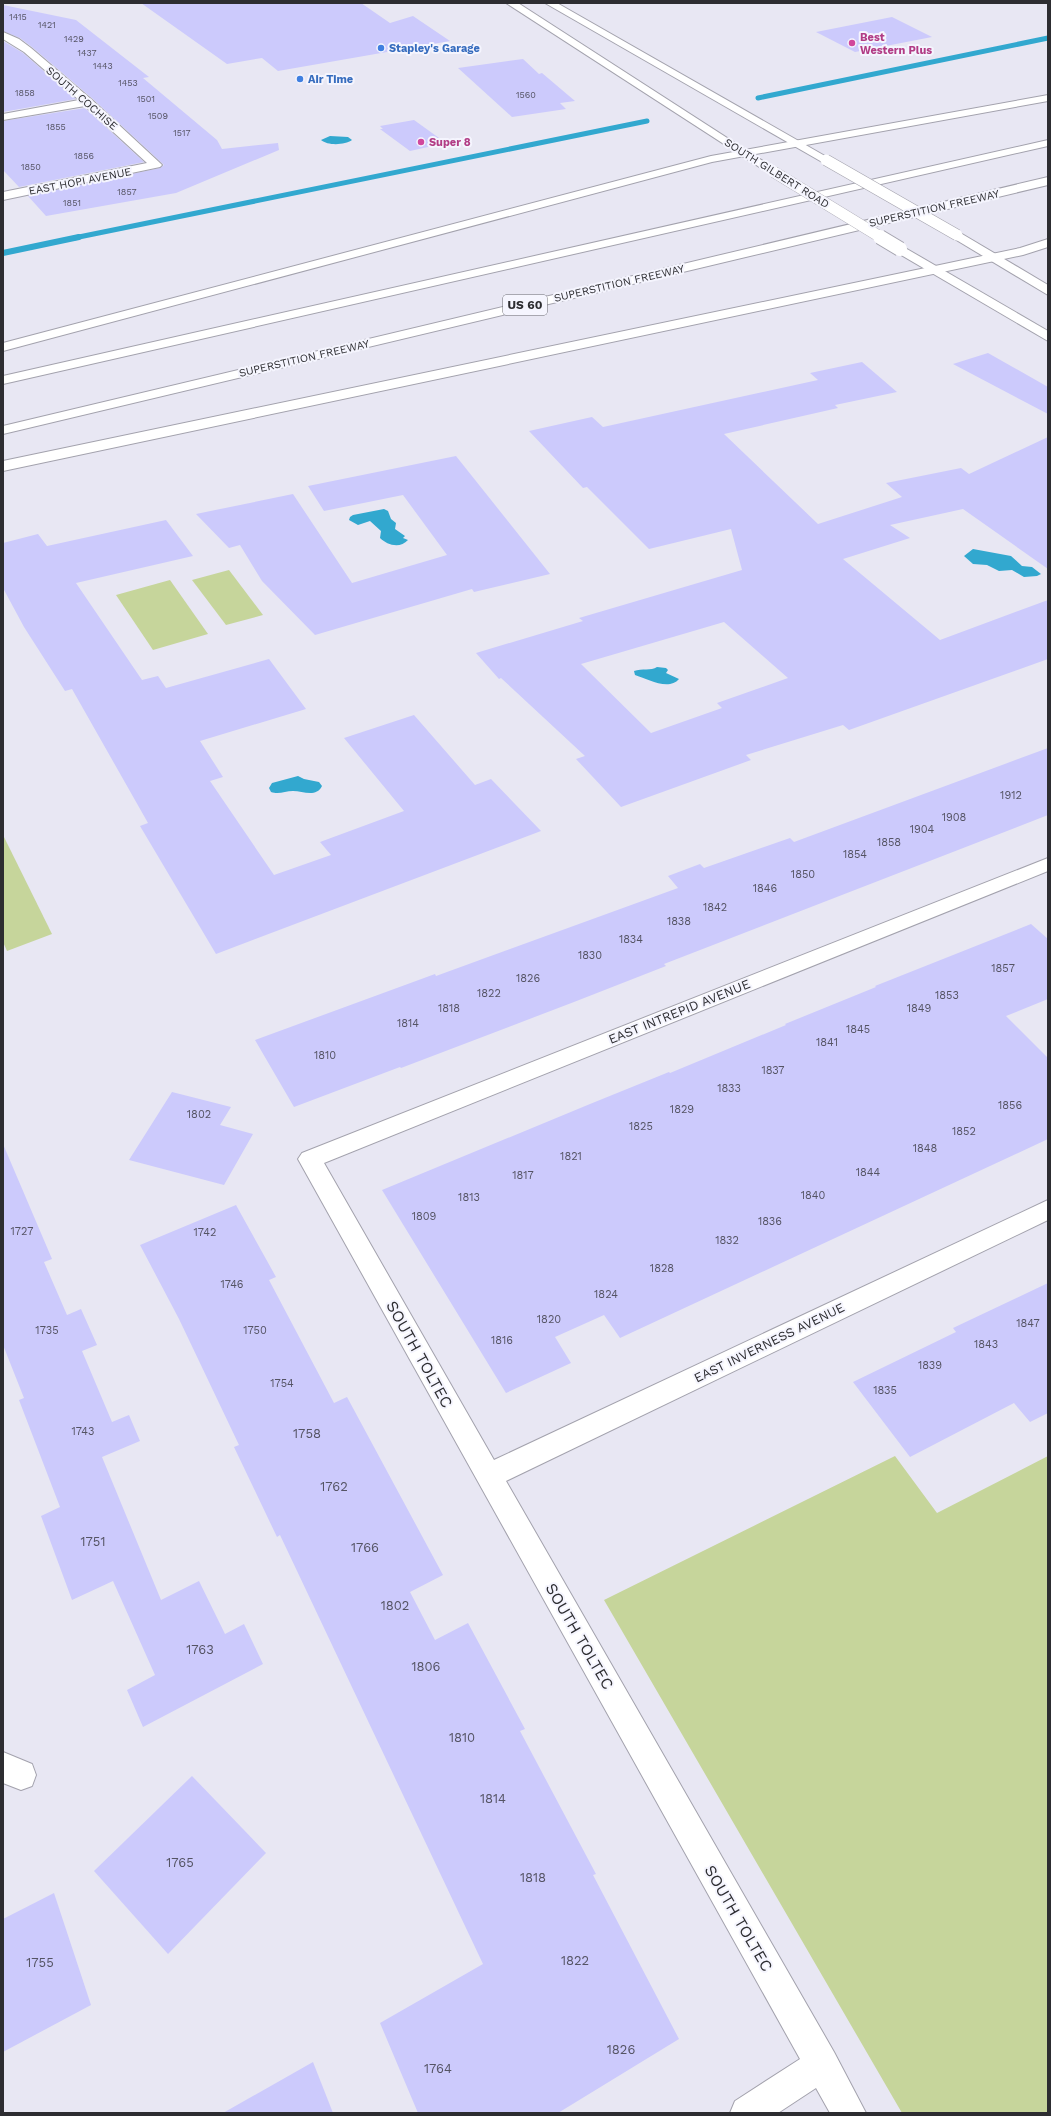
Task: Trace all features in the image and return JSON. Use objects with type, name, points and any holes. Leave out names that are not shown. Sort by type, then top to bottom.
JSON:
[{"type":"main road","name":"SOUTH GILBERT ROAD","points":[[511,3],[774,172],[1048,337]]},
{"type":"main road","points":[[550,3],[798,142],[826,160],[957,235],[1048,291]]},
{"type":"main road","name":"SOUTH COCHISE","points":[[3,35],[10,37],[23,47],[88,102],[156,165]]},
{"type":"main road","points":[[3,347],[711,159],[798,142],[1048,98]]},
{"type":"main road","points":[[3,117],[88,102]]},
{"type":"main road","points":[[3,380],[1048,143]]},
{"type":"main road","name":"EAST HOPI AVENUE","points":[[3,196],[156,165]]},
{"type":"main road","name":"SUPERSTITION FREEWAY","points":[[3,430],[1048,181]]},
{"type":"main road","points":[[3,466],[994,258],[1048,243]]},
{"type":"main road","name":"EAST INTREPID AVENUE","points":[[310,1159],[1048,864]]},
{"type":"main road","name":"SOUTH TOLTEC","points":[[310,1159],[849,2113]]},
{"type":"main road","name":"EAST INVERNESS AVENUE","points":[[489,1476],[1048,1209]]},
{"type":"main road","points":[[747,2113],[822,2064]]},
{"type":"green space","points":[[229,570],[263,615],[226,625],[192,580]]},
{"type":"green space","points":[[170,580],[208,634],[153,650],[116,595]]},
{"type":"green space","points":[[3,835],[52,934],[7,951],[3,942]]},
{"type":"green space","points":[[895,1456],[937,1513],[1048,1456],[1048,2113],[902,2113],[604,1600]]},
{"type":"water","points":[[330,136],[348,137],[352,140],[345,143],[336,144],[321,140]]},
{"type":"water","points":[[384,509],[388,511],[391,519],[396,523],[395,529],[405,536],[403,538],[408,540],[405,543],[394,545],[383,540],[380,538],[381,531],[370,521],[358,525],[349,520],[353,515]]},
{"type":"water","points":[[973,549],[1011,556],[1022,566],[1032,567],[1041,574],[1037,576],[1024,577],[1012,570],[999,571],[987,565],[973,564],[964,556]]},
{"type":"water","points":[[657,667],[666,668],[668,670],[666,673],[679,679],[670,684],[664,684],[635,675],[634,671]]},
{"type":"water","points":[[298,776],[304,779],[319,782],[322,786],[319,790],[313,793],[293,791],[274,793],[271,792],[269,788],[272,783]]},
{"type":"building","points":[[141,3],[361,3],[390,23],[413,16],[450,41],[278,71],[262,58],[227,64]]},
{"type":"building","points":[[3,5],[76,20],[149,77],[143,78],[217,140],[222,149],[278,143],[279,150],[176,193],[46,216],[28,196],[160,168],[164,165],[93,99],[32,47],[20,38],[3,31]]},
{"type":"building","name":"Best Western Plus","points":[[892,17],[932,37],[855,52],[816,32]]},
{"type":"building","points":[[3,41],[23,53],[76,99],[3,112]]},
{"type":"building","points":[[523,59],[539,74],[542,73],[575,101],[560,103],[566,109],[512,117],[458,68]]},
{"type":"building","points":[[85,108],[144,162],[19,187],[3,170],[3,121]]},
{"type":"building","points":[[414,120],[446,143],[410,151],[380,129],[383,129],[380,126]]},
{"type":"building","points":[[988,353],[1048,387],[1048,414],[953,364]]},
{"type":"building","points":[[862,362],[897,392],[835,405],[838,408],[724,434],[818,524],[902,497],[886,483],[961,468],[969,474],[1048,437],[1048,569],[963,509],[890,525],[910,538],[843,559],[940,640],[1048,600],[1048,659],[849,730],[843,725],[746,755],[751,760],[621,807],[576,759],[585,756],[501,678],[499,679],[476,653],[583,621],[579,618],[742,570],[731,529],[649,549],[587,487],[583,488],[529,431],[592,417],[603,427],[818,380],[810,373]],"holes":[[[724,622],[788,678],[717,703],[722,708],[651,733],[581,664]]]},
{"type":"building","points":[[456,456],[550,574],[474,592],[472,589],[315,635],[262,581],[240,545],[229,548],[196,514],[293,494],[352,583],[447,555],[403,495],[324,511],[308,486]]},
{"type":"building","points":[[166,520],[193,556],[76,583],[142,680],[158,676],[166,688],[269,659],[306,709],[200,741],[223,777],[210,781],[274,875],[331,855],[320,842],[404,811],[344,738],[414,715],[475,785],[491,779],[541,831],[216,954],[140,826],[148,823],[72,689],[65,691],[24,627],[3,588],[3,543],[38,534],[47,546]]},
{"type":"building","points":[[1048,748],[1048,815],[664,964],[666,966],[574,1002],[401,1068],[400,1067],[294,1107],[255,1040],[435,974],[436,976],[678,888],[668,876],[700,864],[704,868],[790,838],[794,842]]},
{"type":"building","points":[[1031,924],[1048,939],[1048,999],[1006,1016],[1048,1058],[1048,1139],[620,1338],[604,1315],[555,1337],[571,1363],[506,1393],[382,1190],[786,1025],[785,1024],[876,987],[875,986]]},
{"type":"building","points":[[172,1092],[231,1107],[220,1125],[253,1134],[224,1185],[129,1160]]},
{"type":"building","points":[[3,1144],[52,1259],[44,1262],[67,1315],[81,1309],[97,1345],[82,1351],[112,1422],[129,1415],[140,1441],[102,1457],[161,1600],[199,1581],[225,1634],[244,1624],[263,1664],[143,1727],[127,1690],[155,1675],[113,1581],[72,1600],[41,1516],[60,1507],[19,1400],[24,1398],[3,1345]]},
{"type":"building","points":[[236,1205],[276,1277],[269,1280],[334,1403],[347,1397],[443,1575],[410,1592],[435,1640],[468,1623],[525,1729],[520,1731],[596,1874],[593,1875],[679,2039],[558,2113],[418,2113],[380,2023],[483,1964],[280,1535],[277,1537],[234,1447],[239,1445],[179,1319],[140,1245]]},
{"type":"building","points":[[1048,1283],[1048,1413],[1030,1422],[1014,1403],[910,1457],[853,1382],[956,1332],[953,1328]]},
{"type":"building","points":[[192,1776],[266,1853],[168,1954],[94,1871]]},
{"type":"building","points":[[54,1893],[91,2005],[3,2052],[3,1919]]},
{"type":"building","points":[[313,2062],[333,2113],[223,2113]]},
{"type":"waterway","points":[[758,98],[1048,38]]},
{"type":"waterway","points":[[74,238],[647,121]]},
{"type":"waterway","points":[[3,253],[79,237]]},
{"type":"place","name":"Best Western Plus","points":[[852,43]]},
{"type":"place","name":"Stapley's Garage","points":[[381,48]]},
{"type":"place","name":"Air Time","points":[[300,79]]},
{"type":"place","name":"Super 8","points":[[421,142]]}]
